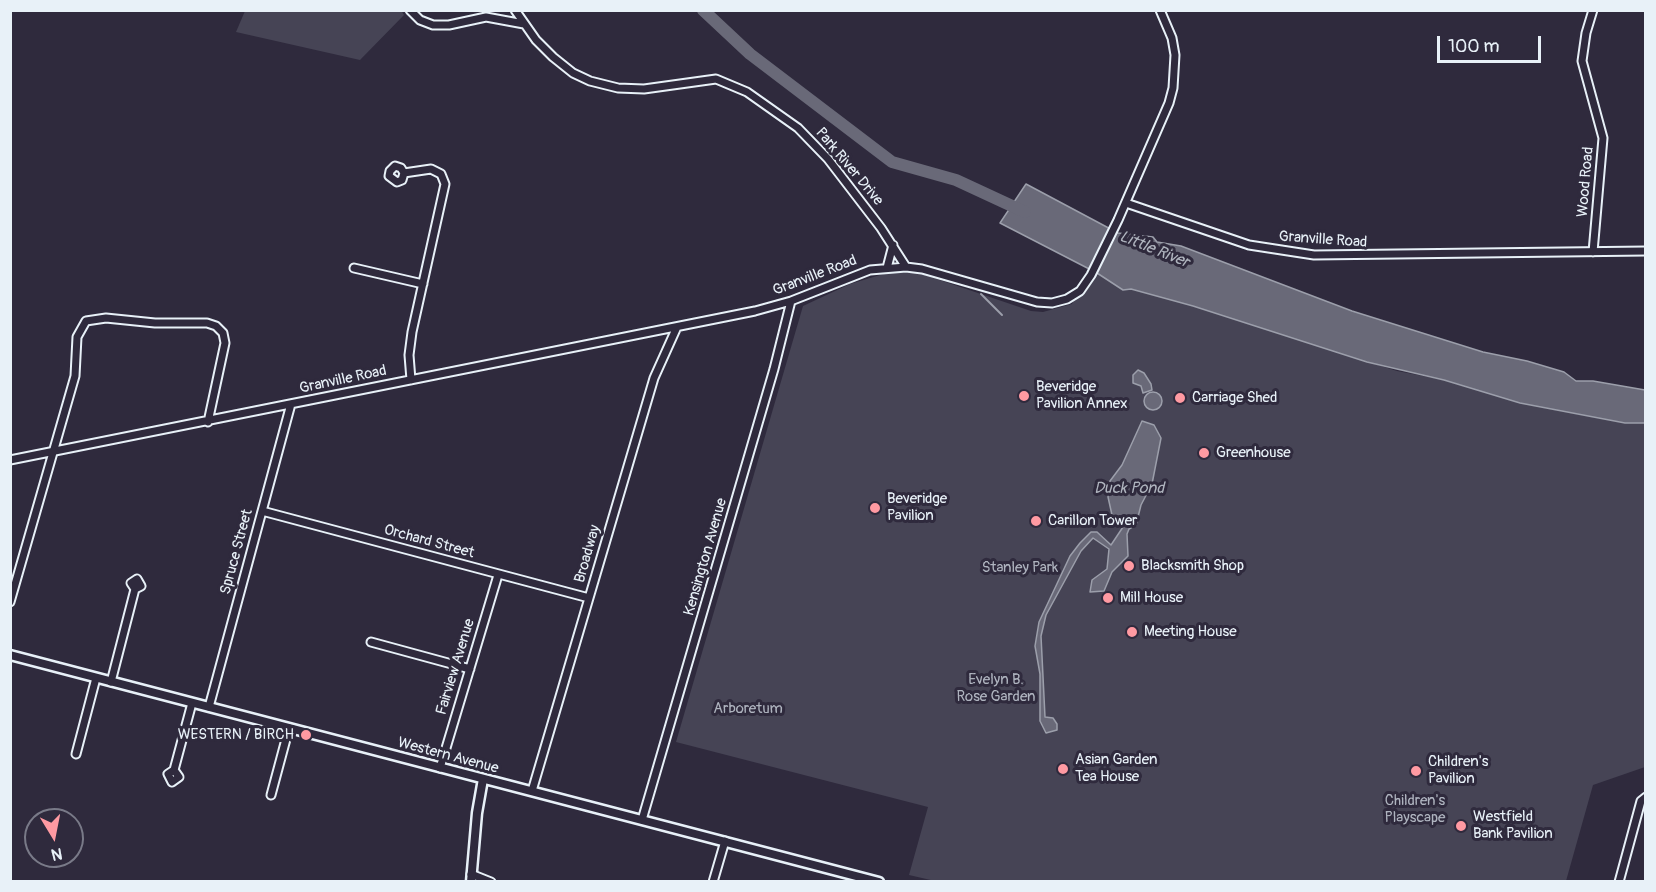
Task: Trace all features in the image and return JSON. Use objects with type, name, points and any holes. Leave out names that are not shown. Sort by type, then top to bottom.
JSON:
[{"type":"main road","name":"Western Avenue","points":[[10,655],[879,882]]},
{"type":"main road","points":[[471,878],[483,779]]},
{"type":"street","points":[[410,10],[420,20],[434,25],[449,26],[486,17],[524,24]]},
{"type":"street","name":"Park River Drive","points":[[515,10],[524,24],[560,63],[580,77],[599,84],[644,89],[711,79],[726,81],[742,89],[783,116],[809,139],[843,177],[893,245],[906,267]]},
{"type":"street","points":[[1126,203],[1158,133],[1173,88],[1175,55],[1172,38],[1160,10]]},
{"type":"street","name":"Wood Road","points":[[1593,10],[1586,33],[1582,61],[1599,117],[1603,143],[1593,252]]},
{"type":"street","points":[[404,173],[431,169],[441,174],[445,181],[410,348],[411,380]]},
{"type":"street","name":"Granville Road","points":[[10,460],[677,327],[791,301],[853,275],[887,268],[906,267],[952,276],[1046,303],[1072,297],[1087,282],[1126,203],[1249,245],[1296,254],[1371,256],[1646,251]]},
{"type":"street","points":[[887,268],[893,245]]},
{"type":"street","points":[[354,268],[423,284]]},
{"type":"street","name":"Kensington Avenue","points":[[642,820],[771,380],[791,301]]},
{"type":"street","points":[[10,602],[51,452],[75,376],[77,337],[82,325],[90,319],[207,323],[220,329],[224,338],[224,347],[208,422]]},
{"type":"street","name":"Broadway","points":[[532,791],[656,371],[677,327]]},
{"type":"street","name":"Spruce Street","points":[[209,707],[291,404]]},
{"type":"street","name":"Orchard Street","points":[[262,511],[589,598]]},
{"type":"street","name":"Fairview Avenue","points":[[440,768],[498,574]]},
{"type":"street","points":[[111,682],[135,589]]},
{"type":"street","points":[[371,642],[470,669]]},
{"type":"street","points":[[76,754],[96,678]]},
{"type":"street","points":[[174,770],[192,703]]},
{"type":"street","points":[[271,795],[289,728]]},
{"type":"street","points":[[1619,882],[1646,797]]},
{"type":"street","points":[[713,882],[725,841]]},
{"type":"street","points":[[471,878],[491,882]]},
{"type":"green space","points":[[401,10],[404,15],[360,60],[236,32],[245,11]]},
{"type":"green space","name":"Stanley Park","points":[[887,273],[919,273],[1031,311],[1043,312],[1072,304],[1077,293],[1081,296],[1086,291],[1097,273],[1123,290],[1131,289],[1193,306],[1397,371],[1444,380],[1540,407],[1625,423],[1645,423],[1645,767],[1593,785],[1566,881],[935,881],[909,875],[928,807],[676,742],[803,306],[850,284]]},
{"type":"water","points":[[1026,184],[1118,233],[1153,237],[1157,242],[1181,246],[1352,311],[1483,352],[1527,361],[1564,372],[1576,381],[1593,381],[1645,390],[1645,423],[1625,423],[1520,403],[1444,380],[1367,362],[1193,306],[1131,289],[1123,290],[1097,273],[1000,223]]},
{"type":"water","points":[[1138,370],[1144,373],[1152,390],[1143,393],[1141,386],[1133,383],[1133,375]]},
{"type":"water","points":[[1153,392],[1159,395],[1162,401],[1159,407],[1153,410],[1147,407],[1144,401],[1147,395]]},
{"type":"water","name":"Duck Pond","points":[[1142,421],[1154,425],[1161,438],[1152,484],[1141,505],[1136,525],[1129,529],[1127,534],[1128,556],[1112,572],[1104,591],[1090,592],[1092,580],[1107,569],[1109,549],[1093,538],[1081,551],[1046,615],[1041,636],[1045,717],[1053,718],[1057,724],[1057,730],[1046,733],[1040,721],[1040,674],[1035,646],[1039,622],[1070,556],[1080,543],[1091,532],[1097,532],[1111,545],[1123,527],[1112,515],[1108,497],[1110,481],[1122,465]]},
{"type":"waterway","name":"Little River","points":[[703,10],[750,54],[892,162],[956,180],[1025,212]]},
{"type":"waterway","points":[[981,294],[1002,315]]},
{"type":"place","name":"Beveridge Pavilion Annex","points":[[1024,396]]},
{"type":"place","name":"Carriage Shed","points":[[1180,398]]},
{"type":"place","name":"Greenhouse","points":[[1204,453]]},
{"type":"place","name":"Beveridge Pavilion","points":[[875,508]]},
{"type":"place","name":"Carillon Tower","points":[[1036,521]]},
{"type":"place","name":"Blacksmith Shop","points":[[1129,566]]},
{"type":"place","name":"Mill House","points":[[1108,598]]},
{"type":"place","name":"Meeting House","points":[[1132,632]]},
{"type":"place","name":"WESTERN / BIRCH","points":[[306,735]]},
{"type":"place","name":"Asian Garden Tea House","points":[[1063,769]]},
{"type":"place","name":"Children's Pavilion","points":[[1416,771]]},
{"type":"place","name":"Westfield Bank Pavilion","points":[[1461,826]]},
{"type":"park label","name":"Evelyn B. Rose Garden","points":[[996,688]]},
{"type":"park label","name":"Arboretum","points":[[748,709]]},
{"type":"park label","name":"Children's Playscape","points":[[1415,810]]}]
